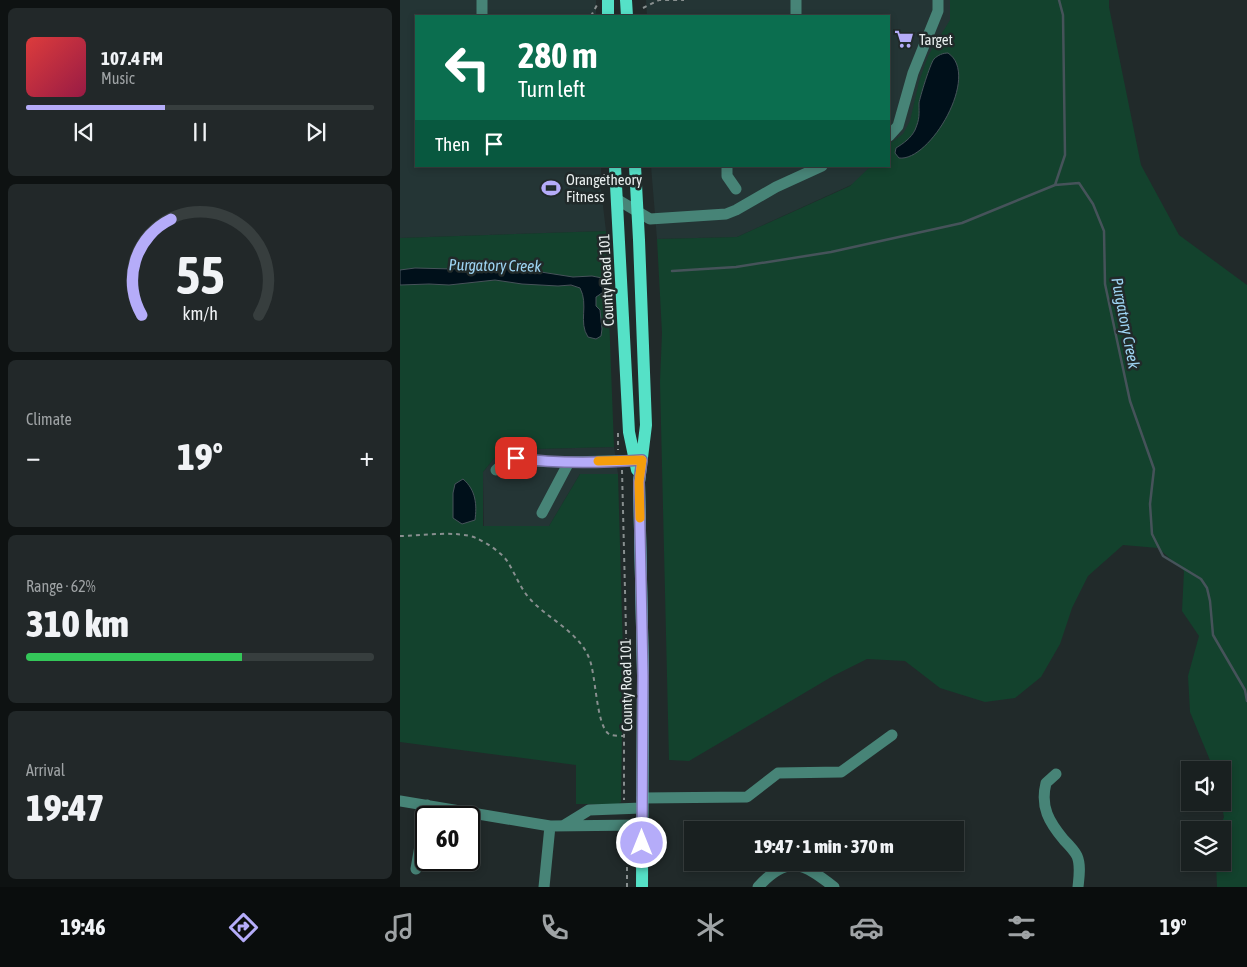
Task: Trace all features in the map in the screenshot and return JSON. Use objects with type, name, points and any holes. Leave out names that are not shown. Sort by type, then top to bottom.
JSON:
[{"type":"main road","points":[[626,0],[627,15]]},
{"type":"main road","points":[[603,1],[608,15]]},
{"type":"main road","name":"County Road 101","points":[[615,167],[629,426],[638,460],[639,482],[643,676],[642,887]]},
{"type":"main road","name":"County Road 101","points":[[635,167],[646,426],[638,460]]},
{"type":"street","points":[[482,0],[482,15]]},
{"type":"street","points":[[796,0],[796,15]]},
{"type":"street","points":[[890,135],[898,126],[913,73],[938,11],[938,0]]},
{"type":"street","points":[[727,167],[727,176],[736,189]]},
{"type":"street","points":[[618,200],[650,219],[726,214],[797,171],[817,167]]},
{"type":"street","points":[[496,470],[506,460],[516,458],[533,461],[569,462],[638,460]]},
{"type":"street","points":[[542,513],[569,462]]},
{"type":"street","points":[[563,826],[589,810],[642,803],[747,797],[778,774],[841,772],[892,735]]},
{"type":"street","points":[[1056,774],[1046,783],[1044,804],[1046,816],[1076,854],[1079,862],[1078,887]]},
{"type":"street","points":[[400,801],[550,826],[642,824]]},
{"type":"street","points":[[544,887],[550,826]]},
{"type":"street","points":[[758,887],[782,867],[792,864],[802,866],[834,887]]},
{"type":"path","points":[[643,8],[659,0],[684,0]]},
{"type":"path","points":[[592,15],[603,1]]},
{"type":"path","points":[[400,536],[462,535],[475,538],[493,549],[508,562],[515,578],[530,599],[570,633],[586,650],[593,668],[598,707],[604,726],[610,735],[624,736]]},
{"type":"shaded area","points":[[400,0],[596,0],[596,15],[415,15],[415,167],[601,167],[601,189],[606,231],[400,238]]},
{"type":"shaded area","points":[[646,0],[950,0],[950,19],[964,74],[919,154],[737,237],[657,239],[651,167],[890,167],[890,15],[647,15]]},
{"type":"shaded area","points":[[614,447],[618,474],[580,474],[549,526],[484,527],[483,472],[501,450]]},
{"type":"green space","points":[[950,0],[1109,0],[1141,165],[1179,235],[1247,285],[1247,887],[1217,887],[1216,871],[1231,871],[1231,821],[1222,821],[1223,811],[1231,811],[1231,761],[1210,761],[1190,712],[1188,676],[1199,636],[1182,611],[1184,571],[1158,548],[1123,545],[1088,576],[1072,608],[1060,644],[1041,677],[1015,698],[985,702],[940,688],[905,661],[867,659],[833,676],[689,761],[669,760],[660,382],[662,333],[657,239],[737,237],[850,186],[870,167],[890,167],[890,143],[903,134],[910,121],[919,82],[928,56],[950,20]]},
{"type":"green space","points":[[606,231],[607,279],[592,276],[573,277],[478,265],[453,269],[415,268],[400,270],[400,238]]},
{"type":"green space","points":[[495,280],[580,288],[584,297],[583,317],[596,306],[596,297],[608,289],[614,447],[501,450],[483,472],[483,526],[549,526],[580,474],[618,474],[623,653],[621,802],[618,804],[576,804],[576,765],[400,742],[400,285],[449,285]]},
{"type":"water","points":[[948,53],[957,64],[959,79],[948,115],[937,132],[924,146],[911,156],[899,158],[895,153],[896,148],[909,138],[917,126],[919,103],[932,62],[939,55]]},
{"type":"water","points":[[478,265],[573,277],[592,276],[607,279],[608,289],[596,297],[596,306],[600,310],[601,336],[596,339],[588,337],[584,325],[583,294],[580,288],[571,285],[522,284],[495,280],[449,285],[400,285],[400,270],[415,268],[453,269]]},
{"type":"water","points":[[463,479],[471,488],[475,498],[476,509],[475,520],[462,524],[453,518],[453,493],[455,484]]},
{"type":"waterway","points":[[1055,185],[1065,155],[1063,15],[1059,0]]},
{"type":"waterway","name":"Purgatory Creek","points":[[672,271],[736,267],[831,252],[962,223],[1055,185],[1079,183],[1093,204],[1104,231],[1105,284],[1130,401],[1154,469],[1150,504],[1152,534],[1163,556],[1201,579],[1207,588],[1213,635],[1245,690],[1247,701]]},
{"type":"slow traffic","points":[[598,461],[642,460],[639,482],[640,518]]},
{"type":"place","name":"Target","points":[[904,39]]},
{"type":"place","name":"Orangetheory Fitness","points":[[551,188]]},
{"type":"route","points":[[516,458],[533,461],[569,462],[642,460],[639,482],[643,676],[642,843]]}]
